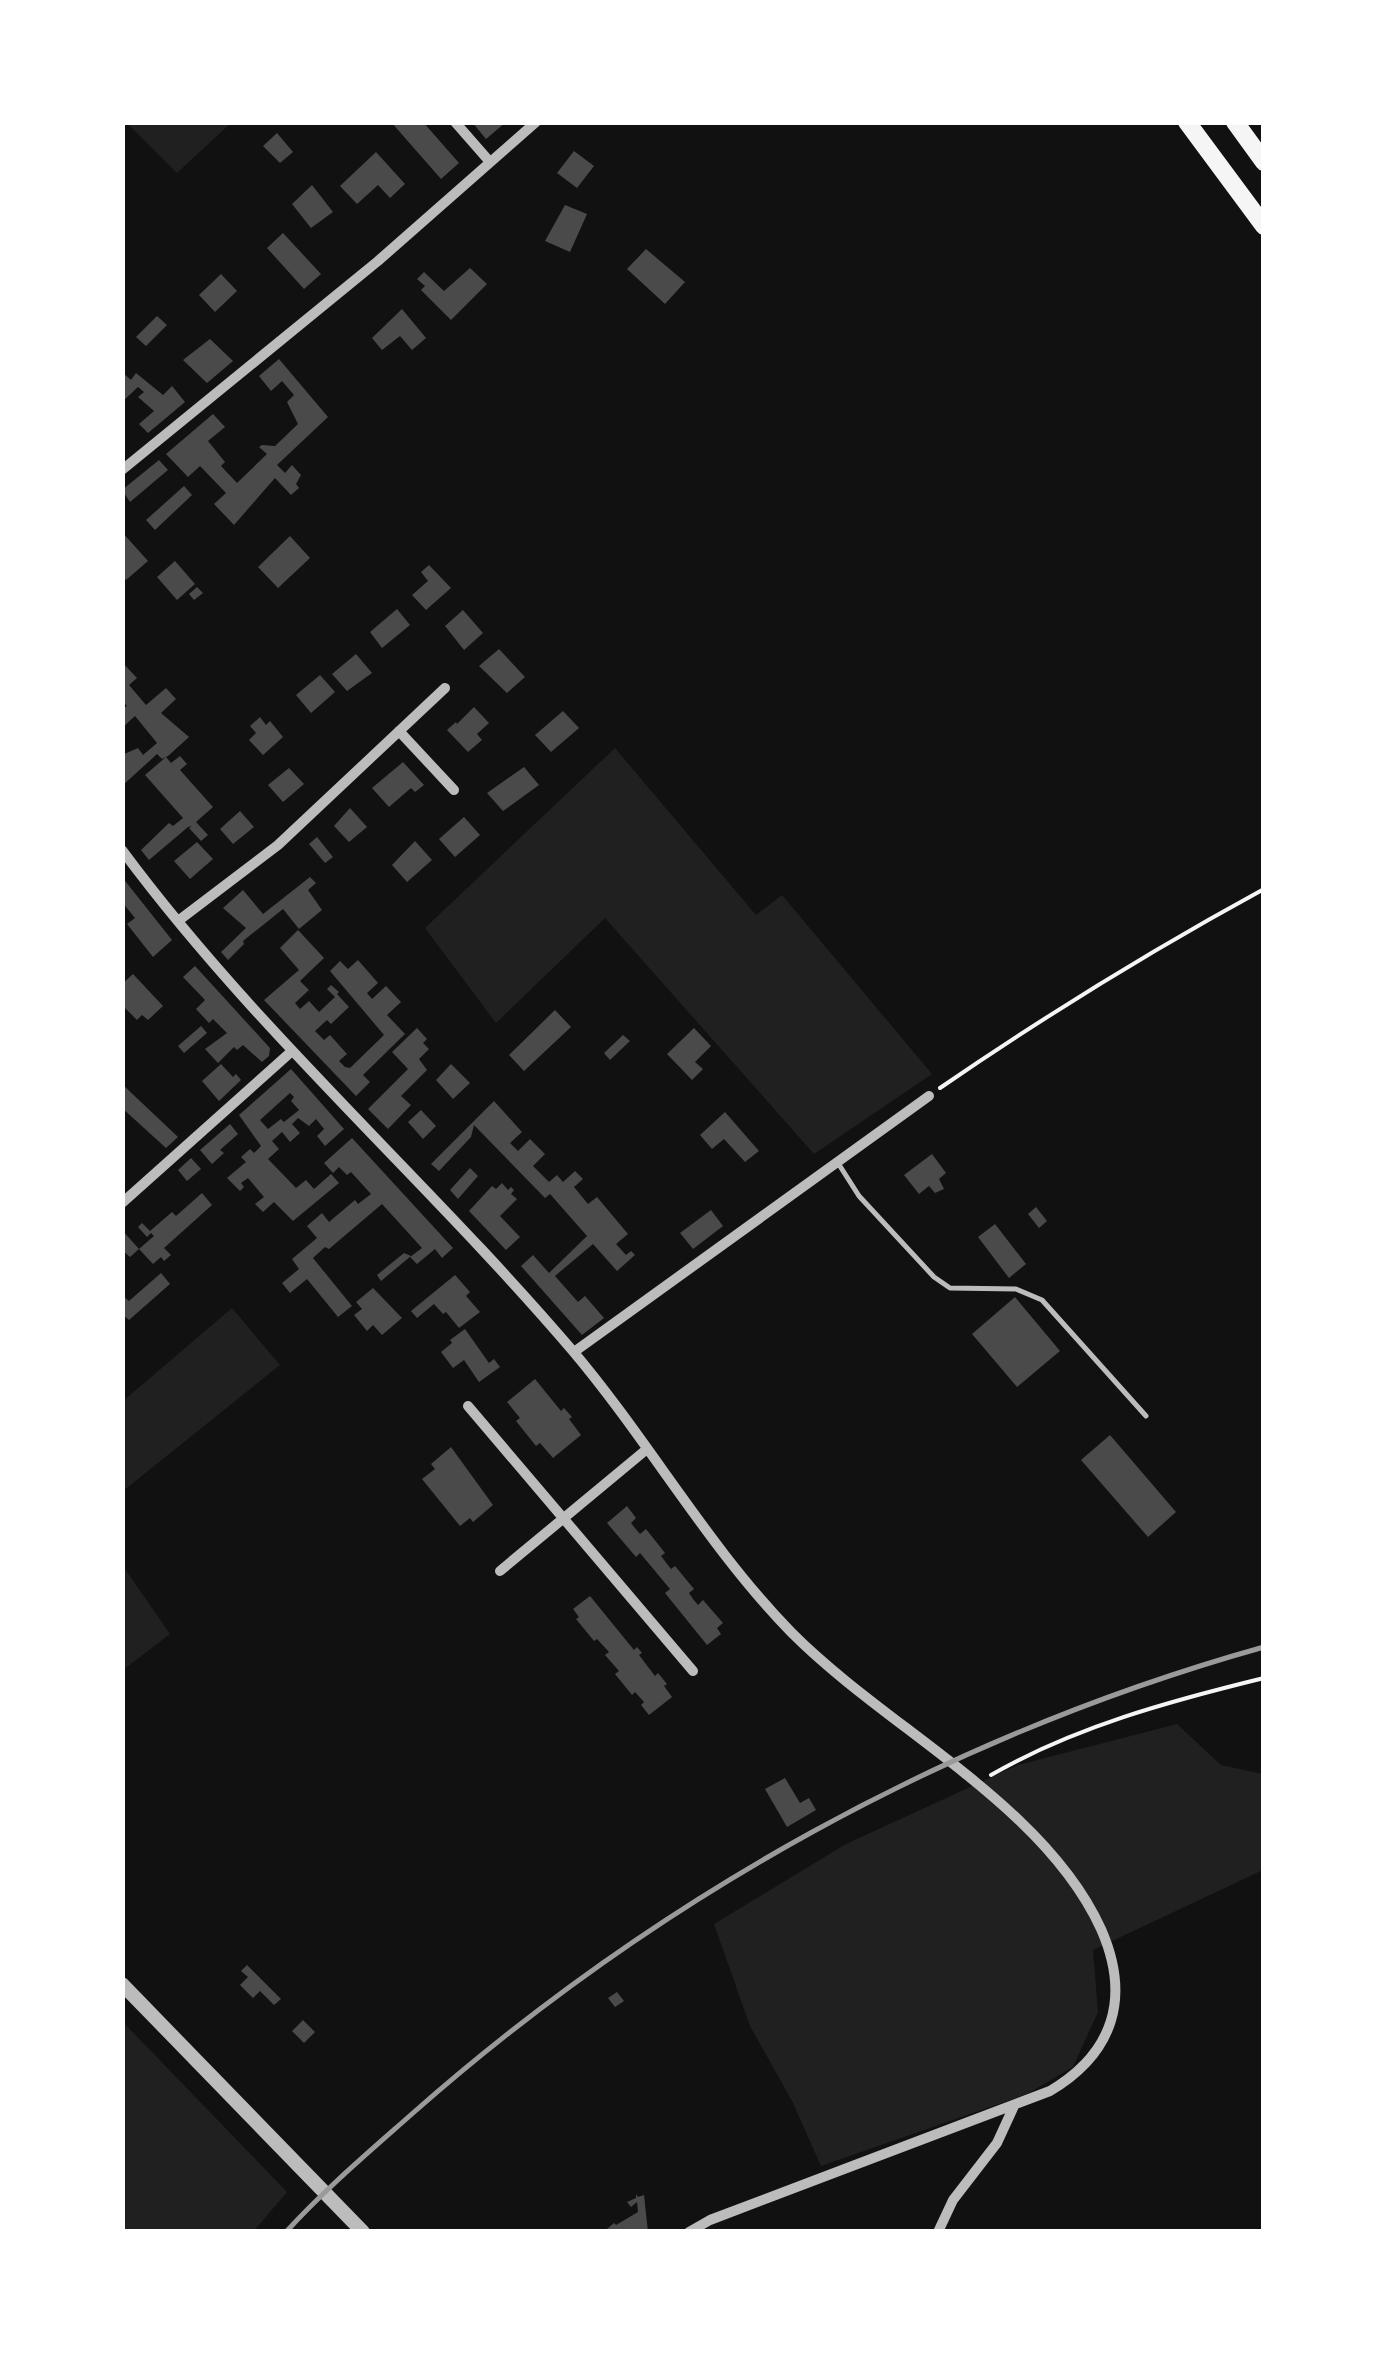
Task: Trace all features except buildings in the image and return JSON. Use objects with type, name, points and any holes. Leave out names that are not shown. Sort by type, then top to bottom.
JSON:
[{"type":"highway","points":[[1188,122],[1264,226]]},
{"type":"highway","points":[[1236,122],[1264,162]]},
{"type":"street","points":[[455,122],[490,162]]},
{"type":"street","points":[[122,470],[378,261],[536,122]]},
{"type":"street","points":[[178,921],[278,845],[444,688]]},
{"type":"street","points":[[399,731],[454,790]]},
{"type":"street","points":[[122,850],[178,921],[292,1051],[574,1352],[746,1579],[790,1630],[837,1676],[1024,1826],[1068,1876],[1100,1927],[1115,1978],[1115,2002],[1110,2028],[1090,2062],[1073,2078],[1050,2092],[710,2220],[689,2232]]},
{"type":"street","points":[[122,1202],[292,1051]]},
{"type":"street","points":[[574,1352],[929,1096]]},
{"type":"street","points":[[468,1406],[693,1671]]},
{"type":"street","points":[[500,1571],[647,1449]]},
{"type":"street","points":[[122,1984],[362,2232]]},
{"type":"street","points":[[938,2232],[953,2200],[997,2143],[1014,2106]]},
{"type":"lane","points":[[836,1161],[860,1196],[934,1277],[950,1288],[1016,1289],[1042,1300],[1146,1416]]},
{"type":"path","points":[[929,1096],[1040,1020],[1264,889]]},
{"type":"path","points":[[976,1784],[1054,1741],[1209,1691],[1264,1678]]},
{"type":"shaded area","points":[[127,123],[231,123],[177,173]]},
{"type":"shaded area","points":[[615,748],[756,915],[782,895],[932,1074],[814,1154],[605,918],[496,1023],[425,928]]},
{"type":"shaded area","points":[[232,1308],[280,1365],[123,1491],[123,1401]]},
{"type":"shaded area","points":[[123,1566],[170,1634],[122,1670]]},
{"type":"shaded area","points":[[1177,1724],[1221,1765],[1263,1774],[1263,1870],[1093,1950],[1098,2012],[1073,2067],[1027,2094],[821,2166],[792,2101],[750,2026],[714,1924],[846,1844],[1018,1765]]},
{"type":"shaded area","points":[[123,2022],[287,2192],[254,2231],[123,2231]]},
{"type":"railway","points":[[286,2232],[364,2156],[507,2035],[605,1961],[707,1894],[812,1832],[921,1776],[1147,1683],[1264,1647]]}]
